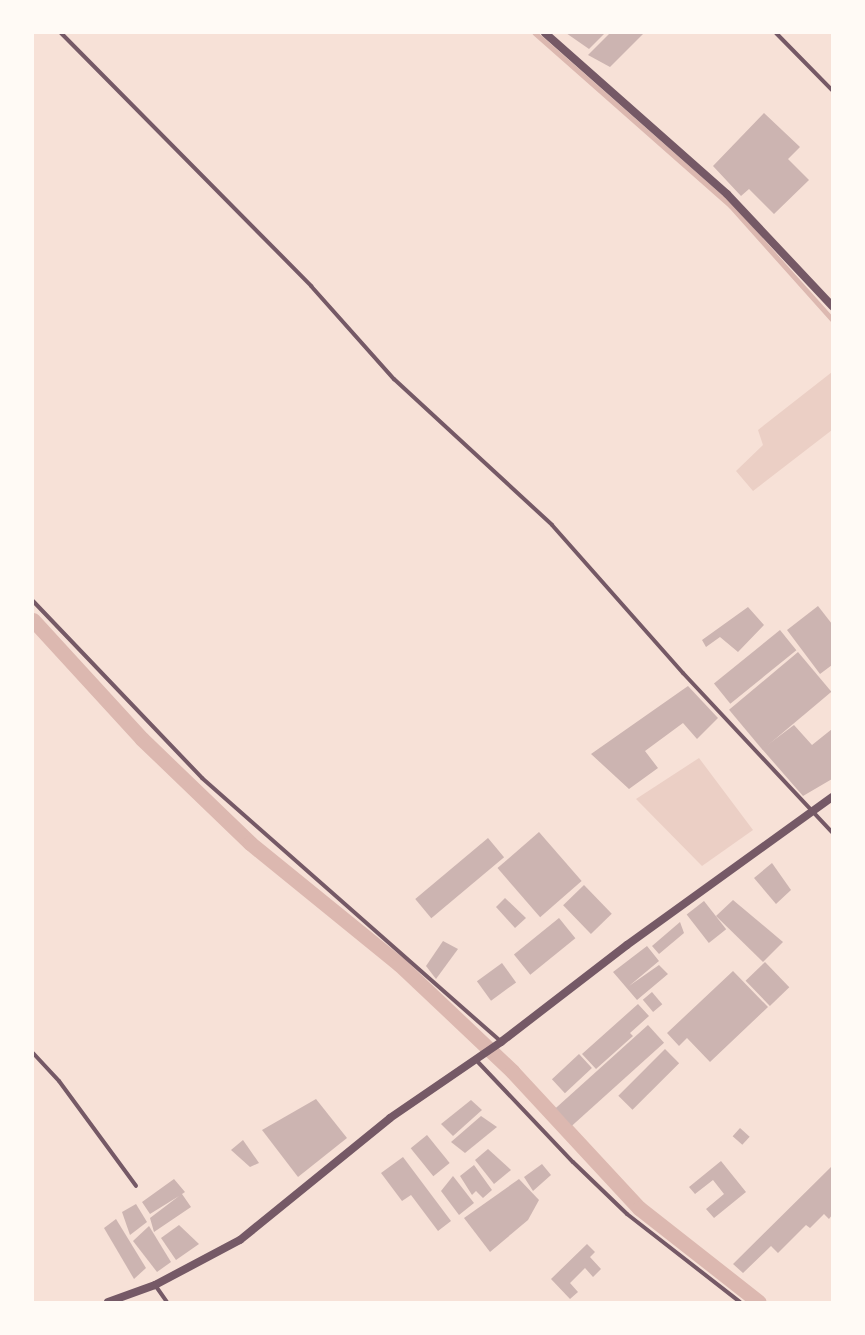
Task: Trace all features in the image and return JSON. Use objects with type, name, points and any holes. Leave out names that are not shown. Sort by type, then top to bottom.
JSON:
[{"type":"street","points":[[544,33],[727,194],[832,306]]},
{"type":"street","points":[[108,1302],[155,1285],[240,1240],[390,1118],[477,1060],[627,945],[832,797]]},
{"type":"lane","points":[[61,33],[311,286],[394,379],[552,525],[683,673],[832,832]]},
{"type":"lane","points":[[776,33],[832,90]]},
{"type":"lane","points":[[33,601],[202,778],[501,1042]]},
{"type":"lane","points":[[33,1053],[59,1081],[136,1186]]},
{"type":"lane","points":[[477,1060],[573,1162],[627,1214],[740,1302]]},
{"type":"lane","points":[[155,1285],[167,1302]]},
{"type":"shaded area","points":[[832,372],[832,430],[753,491],[736,471],[763,445],[758,430]]},
{"type":"shaded area","points":[[699,758],[753,830],[702,866],[636,799]]},
{"type":"building","points":[[566,33],[605,33],[589,49]]},
{"type":"building","points":[[610,33],[643,34],[610,67],[588,55]]},
{"type":"building","points":[[764,113],[800,147],[788,159],[809,180],[774,214],[749,189],[741,196],[713,166]]},
{"type":"building","points":[[818,606],[832,624],[832,665],[820,674],[787,630]]},
{"type":"building","points":[[748,607],[764,625],[738,652],[720,637],[706,647],[702,640]]},
{"type":"building","points":[[780,630],[796,650],[730,704],[714,683]]},
{"type":"building","points":[[798,652],[831,692],[762,750],[729,710]]},
{"type":"building","points":[[688,686],[718,718],[697,739],[683,723],[645,751],[658,768],[629,789],[591,754]]},
{"type":"building","points":[[794,725],[812,745],[832,729],[832,779],[803,796],[762,749]]},
{"type":"building","points":[[539,832],[582,881],[540,917],[497,868]]},
{"type":"building","points":[[488,838],[504,857],[431,918],[415,899]]},
{"type":"building","points":[[772,863],[791,890],[776,904],[754,878]]},
{"type":"building","points":[[584,885],[612,914],[591,934],[563,905]]},
{"type":"building","points":[[505,898],[526,918],[515,928],[496,907]]},
{"type":"building","points":[[733,900],[783,942],[763,962],[716,916]]},
{"type":"building","points":[[704,901],[726,929],[709,943],[687,915]]},
{"type":"building","points":[[559,918],[575,938],[530,975],[514,955]]},
{"type":"building","points":[[680,922],[684,933],[659,954],[652,946]]},
{"type":"building","points":[[443,941],[458,949],[436,979],[426,966]]},
{"type":"building","points":[[647,946],[659,961],[629,986],[659,965],[668,974],[637,1000],[613,972]]},
{"type":"building","points":[[765,962],[789,987],[770,1006],[746,981]]},
{"type":"building","points":[[502,963],[516,982],[491,1001],[477,981]]},
{"type":"building","points":[[733,971],[768,1007],[710,1062],[687,1038],[679,1046],[667,1033]]},
{"type":"building","points":[[652,992],[662,1004],[653,1012],[643,1000]]},
{"type":"building","points":[[638,1004],[649,1016],[630,1033],[633,1036],[596,1069],[582,1054]]},
{"type":"building","points":[[648,1025],[664,1043],[572,1126],[556,1108]]},
{"type":"building","points":[[665,1049],[679,1063],[632,1110],[618,1096]]},
{"type":"building","points":[[579,1054],[592,1068],[565,1093],[552,1079]]},
{"type":"building","points":[[316,1099],[347,1138],[298,1177],[262,1130]]},
{"type":"building","points":[[471,1100],[482,1110],[453,1136],[441,1124]]},
{"type":"building","points":[[481,1116],[497,1127],[465,1153],[451,1142]]},
{"type":"building","points":[[740,1128],[750,1137],[742,1145],[733,1136]]},
{"type":"building","points":[[427,1135],[450,1163],[433,1176],[411,1148]]},
{"type":"building","points":[[243,1140],[259,1163],[250,1167],[231,1150]]},
{"type":"building","points":[[488,1149],[511,1170],[494,1184],[475,1160]]},
{"type":"building","points":[[403,1157],[451,1221],[438,1231],[411,1195],[402,1201],[381,1173]]},
{"type":"building","points":[[721,1161],[746,1192],[714,1218],[706,1209],[724,1194],[713,1180],[695,1194],[689,1187]]},
{"type":"building","points":[[542,1164],[551,1175],[533,1191],[524,1177]]},
{"type":"building","points":[[474,1165],[492,1190],[483,1198],[476,1191],[472,1195],[460,1176]]},
{"type":"building","points":[[831,1167],[832,1215],[829,1219],[824,1214],[810,1228],[806,1225],[778,1253],[771,1246],[743,1273],[733,1264]]},
{"type":"building","points":[[453,1176],[474,1203],[459,1215],[441,1191]]},
{"type":"building","points":[[174,1179],[185,1192],[182,1194],[191,1207],[154,1232],[150,1218],[179,1196],[150,1214],[142,1202]]},
{"type":"building","points":[[519,1179],[539,1200],[528,1220],[490,1252],[464,1218]]},
{"type":"building","points":[[136,1204],[147,1222],[130,1235],[122,1212]]},
{"type":"building","points":[[116,1219],[146,1268],[134,1279],[104,1228]]},
{"type":"building","points":[[179,1225],[199,1244],[176,1260],[161,1238]]},
{"type":"building","points":[[149,1226],[171,1262],[157,1272],[133,1241]]},
{"type":"building","points":[[587,1244],[595,1252],[590,1257],[601,1269],[593,1277],[585,1268],[570,1283],[578,1292],[570,1299],[551,1279]]},
{"type":"waterway","points":[[535,33],[731,206],[832,319]]},
{"type":"waterway","points":[[33,620],[142,739],[250,843],[399,964],[512,1071],[639,1208],[759,1302]]}]
